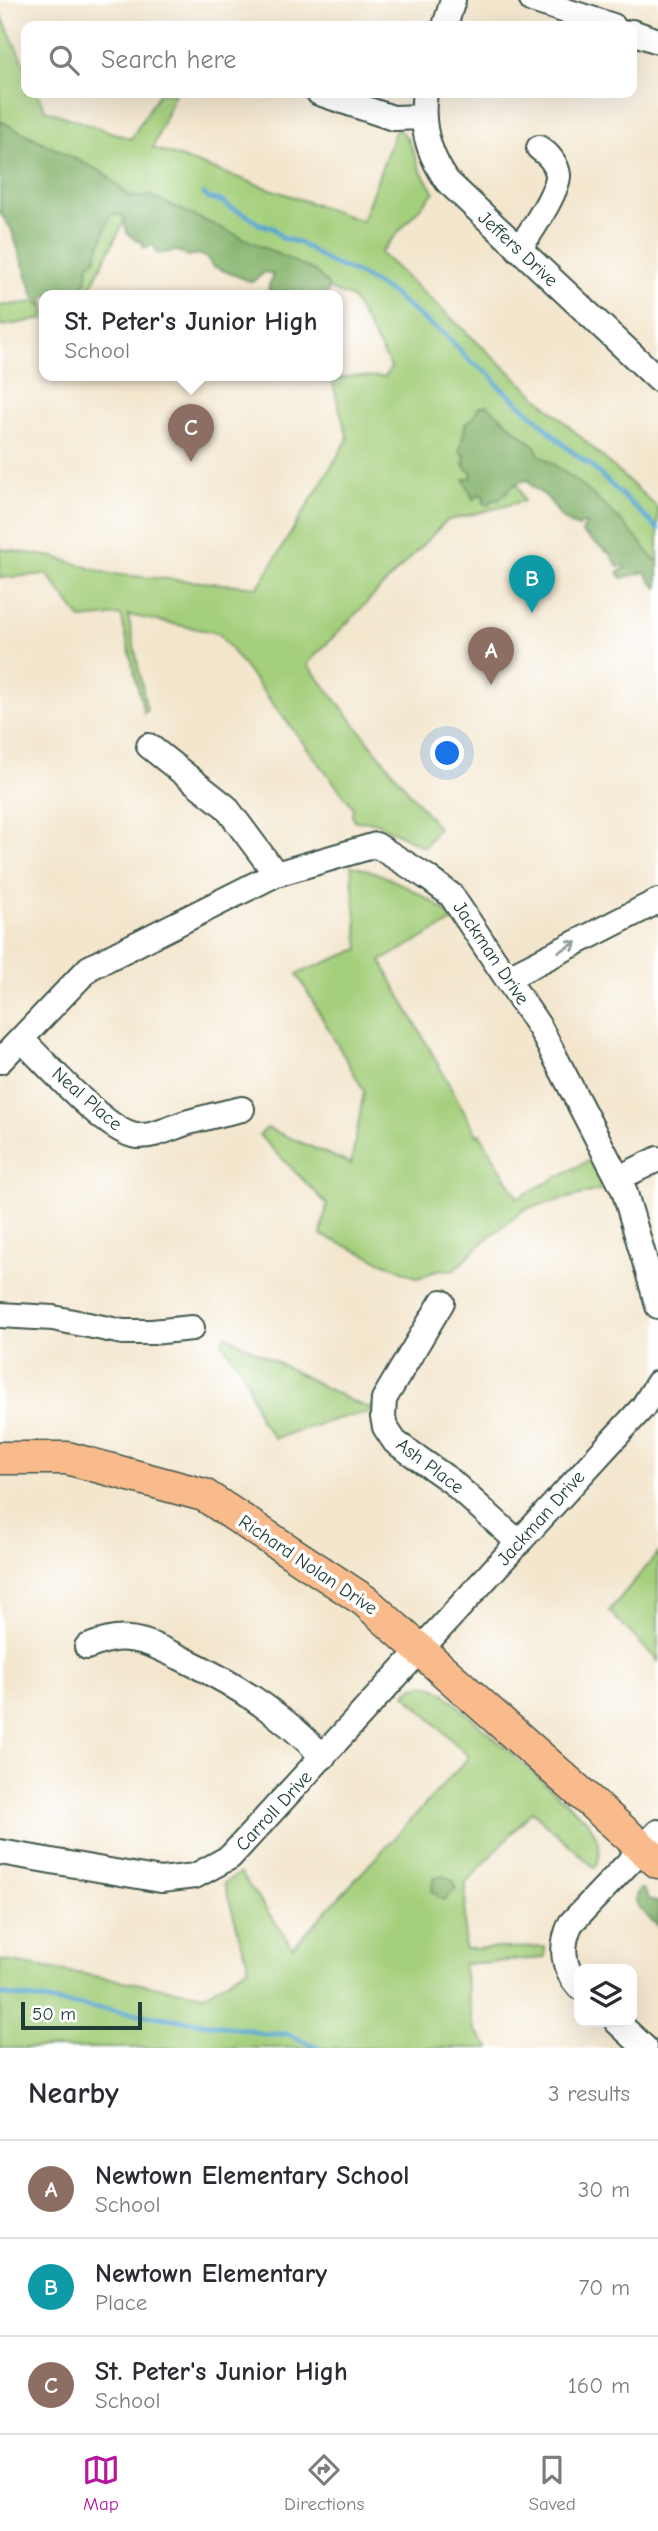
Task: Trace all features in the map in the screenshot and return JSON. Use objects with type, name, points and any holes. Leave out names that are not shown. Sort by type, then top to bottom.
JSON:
[{"type":"main road","name":"Richard Nolan Drive","points":[[0,1458],[67,1458],[204,1494],[365,1601],[653,1847]]},
{"type":"street","points":[[447,21],[453,0]]},
{"type":"street","points":[[532,0],[597,21]]},
{"type":"street","points":[[637,34],[658,41]]},
{"type":"street","points":[[334,98],[393,118],[425,105]]},
{"type":"street","name":"Jeffers Drive","points":[[425,105],[429,148],[447,181],[518,249],[655,368]]},
{"type":"street","points":[[518,249],[531,233],[557,183],[554,164],[539,148]]},
{"type":"street","points":[[149,746],[226,807],[276,874]]},
{"type":"street","name":"Jackman Drive","points":[[0,1061],[89,968],[276,874],[376,845],[452,895],[540,1028],[619,1178],[632,1212],[658,1306]]},
{"type":"street","points":[[507,978],[658,901]]},
{"type":"street","name":"Neal Place","points":[[21,1039],[104,1119],[128,1134],[156,1134],[188,1122],[242,1109]]},
{"type":"street","points":[[619,1178],[658,1159]]},
{"type":"street","name":"Ash Place","points":[[442,1302],[384,1399],[385,1427],[395,1442],[451,1481],[519,1543]]},
{"type":"street","points":[[0,1315],[53,1318],[123,1332],[192,1328]]},
{"type":"street","name":"Jackman Drive","points":[[421,1650],[643,1407],[658,1384]]},
{"type":"street","points":[[87,1647],[106,1640],[130,1639],[142,1641],[182,1659],[236,1687],[264,1706],[302,1736],[323,1757]]},
{"type":"street","name":"Carroll Drive","points":[[0,1852],[149,1880],[195,1876],[214,1868],[238,1851],[421,1650]]},
{"type":"street","points":[[574,1978],[563,1952],[566,1932],[576,1916],[653,1847]]},
{"type":"street","points":[[622,2027],[645,2048]]},
{"type":"green space","points":[[0,12],[21,58],[21,98],[39,98],[45,110],[131,139],[156,98],[173,98],[153,148],[362,221],[396,129],[408,140],[434,192],[380,253],[658,508],[658,579],[518,448],[515,477],[524,501],[446,521],[307,664],[438,828],[424,847],[374,822],[355,821],[352,815],[353,807],[218,633],[128,615],[147,711],[144,713],[121,615],[81,619],[47,574],[0,578],[0,549],[54,557],[110,574],[258,587],[348,439],[332,381],[343,381],[343,378],[351,376],[385,377],[391,367],[352,298],[343,294],[343,290],[333,290],[132,206],[89,290],[39,290],[39,320],[0,326],[0,306],[36,302],[11,228],[0,213]]},
{"type":"green space","points":[[0,121],[104,173],[128,195],[140,198],[149,195],[315,271],[328,284],[328,290],[269,290],[273,274],[265,272],[252,282],[212,266],[207,258],[198,254],[189,256],[177,251],[157,254],[153,244],[144,248],[141,240],[137,241],[127,233],[123,216],[111,214],[95,259],[88,266],[85,285],[81,290],[39,290],[39,304],[36,302],[11,228],[0,213]]},
{"type":"green space","points":[[487,405],[536,447],[539,455],[601,502],[653,559],[658,560],[658,588],[645,572],[622,578],[618,572],[626,568],[624,565],[618,567],[611,555],[582,533],[586,524],[579,527],[564,520],[547,497],[528,480],[515,485],[498,500],[492,500],[489,505],[484,504],[484,497],[480,494],[473,499],[464,479],[472,478],[471,472],[465,465],[465,455],[460,449],[465,424],[473,418],[479,407]]},
{"type":"green space","points":[[351,866],[377,873],[406,887],[434,903],[455,920],[381,961],[477,1135],[480,1134],[518,1198],[595,1157],[610,1187],[525,1209],[483,1242],[453,1271],[441,1269],[418,1278],[321,1235],[327,1204],[259,1135],[267,1128],[351,1164],[364,1091],[297,974],[359,949]]},
{"type":"green space","points":[[225,1335],[347,1399],[366,1407],[374,1407],[373,1412],[340,1418],[274,1438],[260,1420],[245,1376],[222,1342]]},
{"type":"green space","points":[[658,1553],[658,1661],[609,1611]]},
{"type":"green space","points":[[423,1685],[444,1693],[587,1821],[598,1844],[599,1856],[595,1868],[532,1811],[466,1883],[464,1949],[545,1947],[545,1958],[463,1964],[474,2030],[490,2048],[0,2048],[0,1960],[205,1995],[249,1967],[224,1883],[240,1873],[293,1947],[469,1757],[405,1694],[412,1688]]},
{"type":"green space","points":[[443,1875],[455,1884],[455,1891],[442,1900],[432,1891],[434,1879]]},
{"type":"green space","points":[[640,1889],[644,1890],[649,1899],[658,1903],[658,1926],[637,1905]]},
{"type":"waterway","points":[[204,194],[209,199],[222,201],[259,224],[273,228],[282,238],[300,243],[331,263],[357,273],[390,292],[445,334],[469,360],[491,375],[498,385],[658,529]]},
{"type":"waterway","points":[[0,1994],[250,2030],[261,2034],[288,2034],[319,2048]]},
{"type":"place","name":"St. Peter's Junior High","points":[[191,462]]},
{"type":"place","name":"Newtown Elementary","points":[[532,613]]},
{"type":"place","name":"Newtown Elementary School","points":[[491,685]]}]
